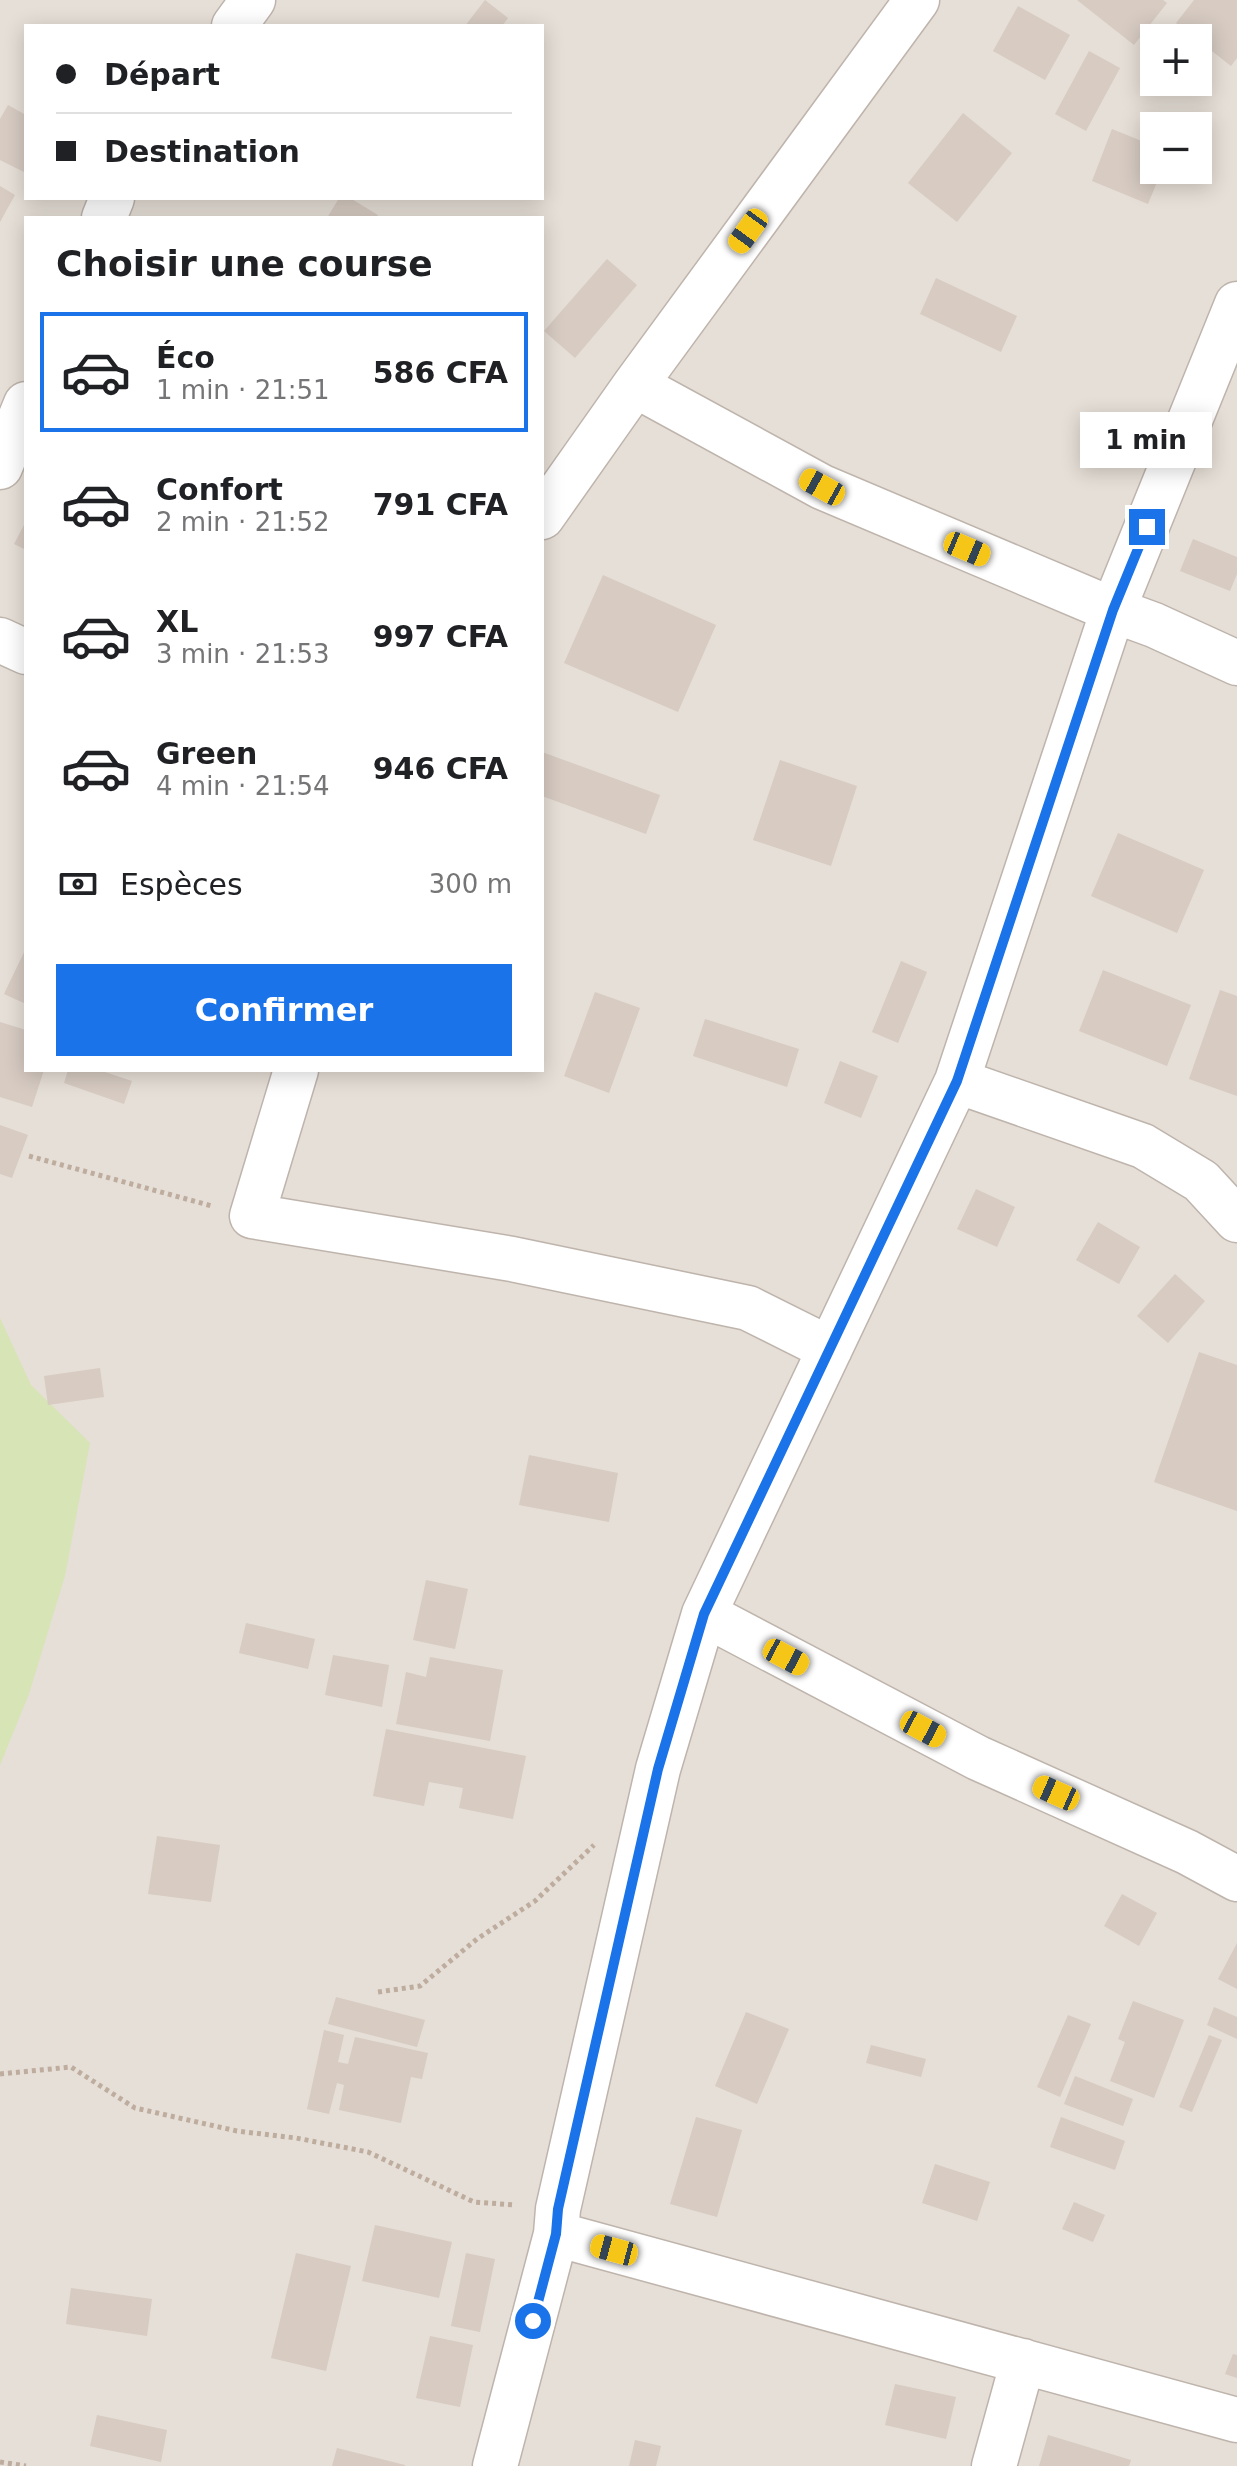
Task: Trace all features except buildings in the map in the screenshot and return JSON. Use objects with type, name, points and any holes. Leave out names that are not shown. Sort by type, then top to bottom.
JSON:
[{"type":"street","points":[[235,24],[253,0]]},
{"type":"street","points":[[544,514],[917,0]]},
{"type":"street","points":[[495,2466],[557,2222],[658,1769],[704,1614],[957,1081],[1113,610],[1237,304]]},
{"type":"street","points":[[635,385],[822,487],[1154,625],[1237,663]]},
{"type":"street","points":[[0,467],[24,409]]},
{"type":"street","points":[[0,640],[24,651]]},
{"type":"street","points":[[295,1072],[252,1216],[512,1259],[748,1308],[830,1349]]},
{"type":"street","points":[[957,1081],[1143,1146],[1201,1181],[1237,1220]]},
{"type":"street","points":[[704,1614],[978,1758],[1187,1852],[1237,1879]]},
{"type":"street","points":[[557,2222],[1023,2361],[1237,2420]]},
{"type":"street","points":[[994,2466],[1023,2361]]},
{"type":"path","points":[[29,1156],[252,1216]]},
{"type":"path","points":[[378,1992],[420,1986],[477,1939],[535,1901],[599,1840]]},
{"type":"path","points":[[0,2074],[71,2067],[135,2108],[237,2131],[296,2138],[368,2152],[474,2202],[557,2222]]},
{"type":"path","points":[[0,2462],[26,2466]]},
{"type":"shaded area","points":[[0,0],[1237,0],[1237,2466],[0,2466]]},
{"type":"green space","points":[[0,1318],[31,1385],[90,1443],[65,1576],[29,1694],[0,1765]]},
{"type":"route","points":[[533,2321],[556,2234],[558,2209],[658,1769],[704,1614],[957,1081],[1113,610],[1147,527]]}]
